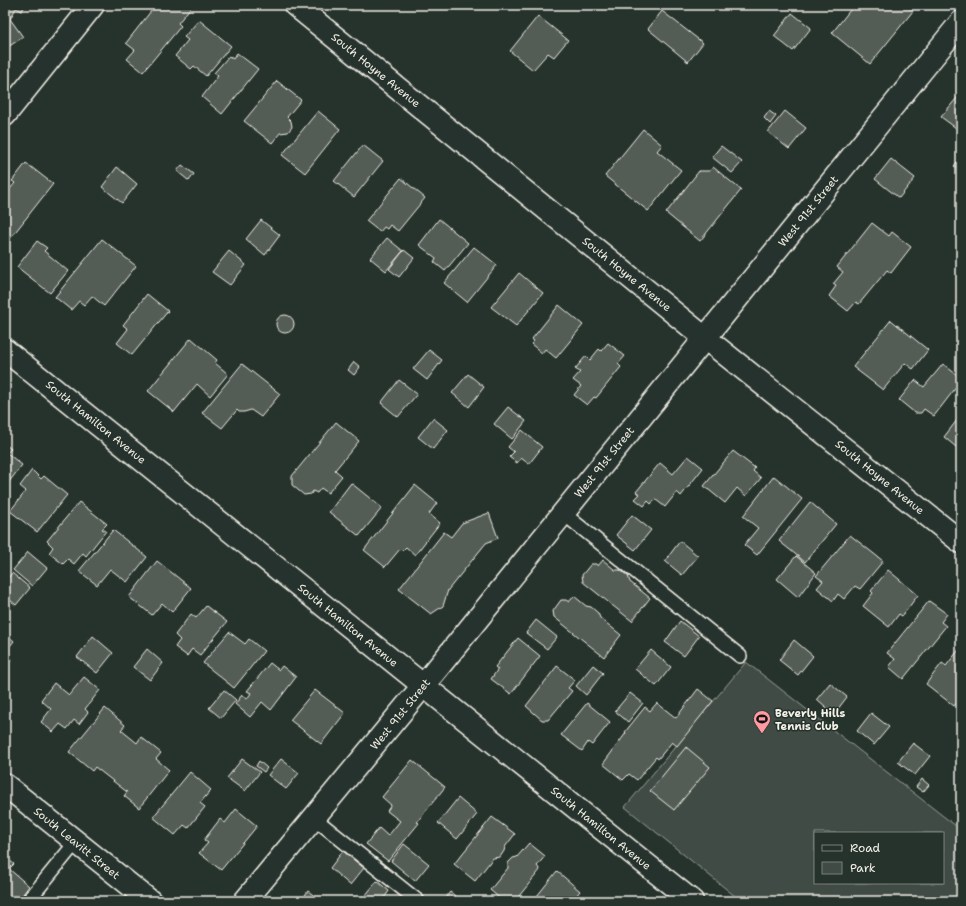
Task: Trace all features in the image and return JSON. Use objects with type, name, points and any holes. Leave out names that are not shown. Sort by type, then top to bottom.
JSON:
[{"type":"street","points":[[5,115],[93,5]]},
{"type":"street","name":"South Hoyne Avenue","points":[[295,5],[705,338],[961,542]]},
{"type":"street","name":"West 91st Street","points":[[245,901],[423,686],[961,22]]},
{"type":"street","name":"South Hamilton Avenue","points":[[5,350],[692,901]]},
{"type":"street","name":"South Leavitt Street","points":[[5,785],[150,901]]},
{"type":"lane","points":[[563,513],[740,656]]},
{"type":"lane","points":[[314,818],[418,901]]},
{"type":"lane","points":[[28,901],[76,842]]},
{"type":"green space","name":"Beverly Hills Tennis Club","points":[[746,662],[961,830],[961,901],[741,901],[625,807]]},
{"type":"building","points":[[5,5],[25,5],[22,11],[16,8],[10,19],[23,37],[5,49]]},
{"type":"building","points":[[162,5],[188,5],[191,7],[178,23],[181,26],[143,72],[127,59],[135,50],[126,43],[155,6],[158,9]]},
{"type":"building","points":[[854,5],[906,5],[913,11],[870,64],[832,33]]},
{"type":"building","points":[[662,11],[703,43],[688,62],[648,29]]},
{"type":"building","points":[[792,13],[811,28],[793,51],[774,36]]},
{"type":"building","points":[[538,16],[568,40],[554,57],[548,53],[533,70],[510,51]]},
{"type":"building","points":[[199,20],[231,46],[206,76],[194,66],[191,69],[175,56],[188,40],[184,37]]},
{"type":"building","points":[[237,53],[258,69],[222,114],[202,97],[218,76],[214,73],[229,56],[233,59]]},
{"type":"building","points":[[277,81],[301,100],[287,117],[291,121],[292,127],[288,132],[280,133],[272,143],[244,121]]},
{"type":"building","points":[[961,93],[961,121],[956,128],[941,117]]},
{"type":"building","points":[[318,111],[340,129],[305,173],[282,155]]},
{"type":"building","points":[[769,111],[776,116],[770,124],[764,118]]},
{"type":"building","points":[[785,111],[806,128],[789,149],[768,132]]},
{"type":"building","points":[[643,129],[662,145],[657,151],[681,170],[648,211],[605,176]]},
{"type":"building","points":[[363,145],[383,161],[354,197],[334,181]]},
{"type":"building","points":[[721,146],[742,162],[732,173],[712,157]]},
{"type":"building","points":[[961,157],[961,172],[954,166]]},
{"type":"building","points":[[891,159],[915,178],[899,198],[875,179]]},
{"type":"building","points":[[26,163],[53,184],[5,245],[5,195],[15,183],[12,181]]},
{"type":"building","points":[[182,165],[194,174],[189,181],[177,171]]},
{"type":"building","points":[[117,167],[137,184],[122,203],[102,187]]},
{"type":"building","points":[[713,167],[741,190],[700,241],[666,213],[699,171],[710,171]]},
{"type":"building","points":[[401,178],[425,198],[398,231],[390,225],[387,229],[384,227],[380,232],[366,221]]},
{"type":"building","points":[[439,219],[468,243],[445,271],[434,262],[436,258],[419,245]]},
{"type":"building","points":[[261,220],[280,235],[265,255],[246,239]]},
{"type":"building","points":[[872,223],[889,236],[892,232],[911,247],[891,273],[887,270],[859,304],[856,302],[848,311],[829,296],[836,286],[833,284],[843,272],[837,267]]},
{"type":"building","points":[[387,238],[403,251],[386,271],[370,258]]},
{"type":"building","points":[[102,239],[136,266],[104,306],[92,296],[84,305],[79,301],[71,310],[55,297]]},
{"type":"building","points":[[37,241],[47,248],[44,251],[68,271],[50,293],[17,267]]},
{"type":"building","points":[[474,247],[497,265],[467,302],[444,283]]},
{"type":"building","points":[[404,250],[414,258],[399,277],[389,269]]},
{"type":"building","points":[[229,251],[246,265],[230,285],[212,272]]},
{"type":"building","points":[[519,273],[543,293],[516,326],[491,307]]},
{"type":"building","points":[[147,294],[168,311],[132,355],[117,343],[128,329],[123,325]]},
{"type":"building","points":[[559,305],[583,325],[556,358],[545,349],[542,353],[531,344],[534,341],[532,339]]},
{"type":"building","points":[[285,315],[289,316],[293,320],[293,328],[289,332],[285,333],[281,332],[277,328],[276,324],[277,320],[281,316]]},
{"type":"building","points":[[891,320],[928,350],[913,369],[905,363],[883,390],[853,367]]},
{"type":"building","points":[[191,338],[217,360],[215,363],[228,374],[210,396],[197,384],[174,412],[148,391]]},
{"type":"building","points":[[608,343],[625,356],[618,364],[621,367],[596,398],[594,397],[587,405],[574,395],[581,386],[573,380],[580,372],[575,369],[586,356],[590,360],[599,349],[601,351]]},
{"type":"building","points":[[429,350],[442,360],[427,380],[413,369]]},
{"type":"building","points":[[354,362],[360,367],[354,375],[348,370]]},
{"type":"building","points":[[242,364],[280,394],[261,417],[251,410],[239,412],[237,410],[222,428],[202,413]]},
{"type":"building","points":[[943,364],[961,378],[961,381],[934,416],[924,409],[921,413],[915,413],[899,400],[915,380],[924,387]]},
{"type":"building","points":[[468,374],[484,387],[469,407],[452,393]]},
{"type":"building","points":[[399,380],[417,394],[398,417],[381,403]]},
{"type":"building","points":[[508,407],[526,421],[512,439],[494,424]]},
{"type":"building","points":[[961,415],[961,451],[944,437]]},
{"type":"building","points":[[433,418],[448,430],[433,449],[418,437]]},
{"type":"building","points":[[336,422],[359,441],[335,470],[342,476],[328,493],[321,488],[317,493],[313,491],[311,494],[304,495],[292,485],[292,476]]},
{"type":"building","points":[[522,430],[542,447],[529,464],[521,458],[517,463],[509,457],[514,452],[508,447]]},
{"type":"building","points":[[5,444],[11,449],[7,453],[22,465],[5,487]]},
{"type":"building","points":[[733,451],[755,468],[753,471],[761,478],[746,496],[737,488],[725,503],[704,486]]},
{"type":"building","points":[[688,456],[703,468],[681,496],[677,492],[665,507],[655,499],[651,504],[648,501],[644,506],[635,499],[640,494],[636,492],[660,463],[673,474]]},
{"type":"building","points":[[32,470],[41,479],[44,476],[67,495],[37,532],[10,511],[26,491],[20,486]]},
{"type":"building","points":[[774,476],[802,499],[757,555],[744,545],[758,528],[743,516]]},
{"type":"building","points":[[351,483],[382,508],[359,536],[329,512]]},
{"type":"building","points":[[415,485],[437,503],[429,514],[440,523],[415,555],[406,547],[402,551],[400,549],[385,567],[364,550]]},
{"type":"building","points":[[79,502],[107,524],[102,529],[106,531],[86,556],[83,553],[74,564],[68,559],[63,564],[49,553],[53,547],[47,541]]},
{"type":"building","points":[[810,502],[836,524],[805,562],[779,541]]},
{"type":"building","points":[[489,513],[498,538],[486,543],[448,590],[443,606],[431,614],[399,589],[444,532],[451,537],[462,523]]},
{"type":"building","points":[[632,515],[651,530],[635,550],[616,535]]},
{"type":"building","points":[[113,530],[147,557],[127,582],[110,569],[97,585],[79,571]]},
{"type":"building","points":[[850,535],[883,561],[860,589],[855,586],[844,599],[838,594],[833,601],[817,588],[823,581],[816,576]]},
{"type":"building","points":[[680,541],[698,556],[682,575],[665,561]]},
{"type":"building","points":[[28,552],[47,568],[32,586],[13,570]]},
{"type":"building","points":[[796,556],[816,573],[798,597],[777,579]]},
{"type":"building","points":[[603,560],[615,570],[620,570],[628,576],[630,582],[650,598],[632,621],[583,582],[582,575],[591,564],[596,564],[598,566]]},
{"type":"building","points":[[157,561],[191,588],[172,612],[162,603],[152,615],[129,597]]},
{"type":"building","points":[[888,570],[918,595],[902,616],[899,614],[889,627],[863,606],[873,593],[871,591]]},
{"type":"building","points":[[12,573],[30,588],[16,605],[5,596],[5,582]]},
{"type":"building","points":[[574,596],[586,606],[591,607],[598,613],[600,618],[621,635],[604,657],[554,617],[553,611],[561,600],[566,600],[569,602]]},
{"type":"building","points":[[929,601],[947,614],[941,622],[946,626],[903,679],[889,667],[895,659],[887,653]]},
{"type":"building","points":[[206,606],[227,622],[200,655],[192,649],[187,656],[175,647],[180,640],[175,635],[191,614],[196,618]]},
{"type":"building","points":[[536,620],[557,637],[547,649],[526,633]]},
{"type":"building","points":[[680,621],[699,636],[684,656],[665,642]]},
{"type":"building","points":[[229,632],[245,644],[249,639],[264,651],[234,688],[203,663]]},
{"type":"building","points":[[5,633],[14,641],[5,652]]},
{"type":"building","points":[[93,636],[113,653],[97,673],[77,657]]},
{"type":"building","points":[[518,638],[540,656],[511,694],[491,679],[498,669],[495,667]]},
{"type":"building","points":[[794,640],[813,656],[798,675],[779,660]]},
{"type":"building","points":[[961,647],[961,698],[954,706],[926,684],[942,663],[946,666]]},
{"type":"building","points":[[147,649],[163,663],[150,680],[133,667]]},
{"type":"building","points":[[651,650],[671,667],[656,686],[635,669]]},
{"type":"building","points":[[5,653],[12,659],[5,667]]},
{"type":"building","points":[[270,663],[279,670],[282,666],[296,677],[271,710],[262,702],[250,717],[235,704],[242,695],[247,699],[251,693],[247,691]]},
{"type":"building","points":[[593,665],[603,673],[586,695],[576,686]]},
{"type":"building","points":[[557,666],[575,680],[568,688],[572,691],[548,720],[542,720],[526,706]]},
{"type":"building","points":[[84,677],[100,690],[85,709],[88,712],[79,724],[74,720],[67,729],[60,724],[53,732],[41,722],[51,709],[41,700],[54,683],[69,695]]},
{"type":"building","points":[[830,683],[847,697],[834,714],[817,699]]},
{"type":"building","points":[[698,689],[713,701],[677,746],[672,742],[658,759],[656,757],[637,780],[629,774],[623,780],[603,764],[626,733],[625,732],[645,707],[650,711],[657,703],[676,718]]},
{"type":"building","points":[[224,690],[236,700],[221,718],[209,708]]},
{"type":"building","points":[[315,690],[345,713],[321,744],[290,720]]},
{"type":"building","points":[[630,693],[643,703],[628,722],[615,711]]},
{"type":"building","points":[[587,703],[610,722],[592,745],[588,742],[582,751],[561,735]]},
{"type":"building","points":[[105,708],[125,725],[121,730],[137,743],[141,737],[161,753],[156,759],[169,770],[139,808],[124,796],[127,792],[95,767],[92,771],[69,752]]},
{"type":"building","points":[[871,713],[889,727],[874,745],[857,731]]},
{"type":"building","points":[[913,743],[930,756],[915,775],[898,762]]},
{"type":"building","points":[[686,747],[710,767],[674,810],[650,791]]},
{"type":"building","points":[[242,759],[260,772],[245,791],[227,778]]},
{"type":"building","points":[[281,759],[299,773],[286,789],[268,775]]},
{"type":"building","points":[[412,760],[445,787],[417,822],[419,823],[388,861],[366,844],[379,828],[388,836],[400,821],[387,811],[391,805],[382,797]]},
{"type":"building","points":[[259,761],[267,768],[264,772],[256,766]]},
{"type":"building","points":[[190,772],[211,790],[200,803],[205,807],[188,828],[184,825],[175,835],[153,817]]},
{"type":"building","points":[[922,779],[929,785],[923,792],[916,787]]},
{"type":"building","points":[[458,798],[477,814],[457,839],[438,823]]},
{"type":"building","points":[[236,809],[257,826],[221,870],[199,853],[208,843],[204,840],[220,819],[225,823]]},
{"type":"building","points":[[492,817],[515,834],[505,847],[500,857],[493,858],[475,881],[454,864]]},
{"type":"building","points":[[529,843],[545,856],[537,866],[540,870],[515,901],[503,901],[490,890],[508,868],[508,863],[513,858],[517,857]]},
{"type":"building","points":[[404,844],[429,864],[415,881],[391,861]]},
{"type":"building","points":[[343,851],[364,868],[350,885],[330,868]]},
{"type":"building","points":[[5,857],[14,864],[9,869],[29,886],[18,901],[5,901]]},
{"type":"building","points":[[557,871],[580,891],[572,901],[533,901]]},
{"type":"building","points":[[377,881],[389,891],[382,901],[361,901]]},
{"type":"building","points":[[308,891],[321,901],[301,901]]},
{"type":"building","points":[[450,892],[462,901],[443,901]]},
{"type":"place","name":"Beverly Hills Tennis Club","points":[[762,734]]}]
